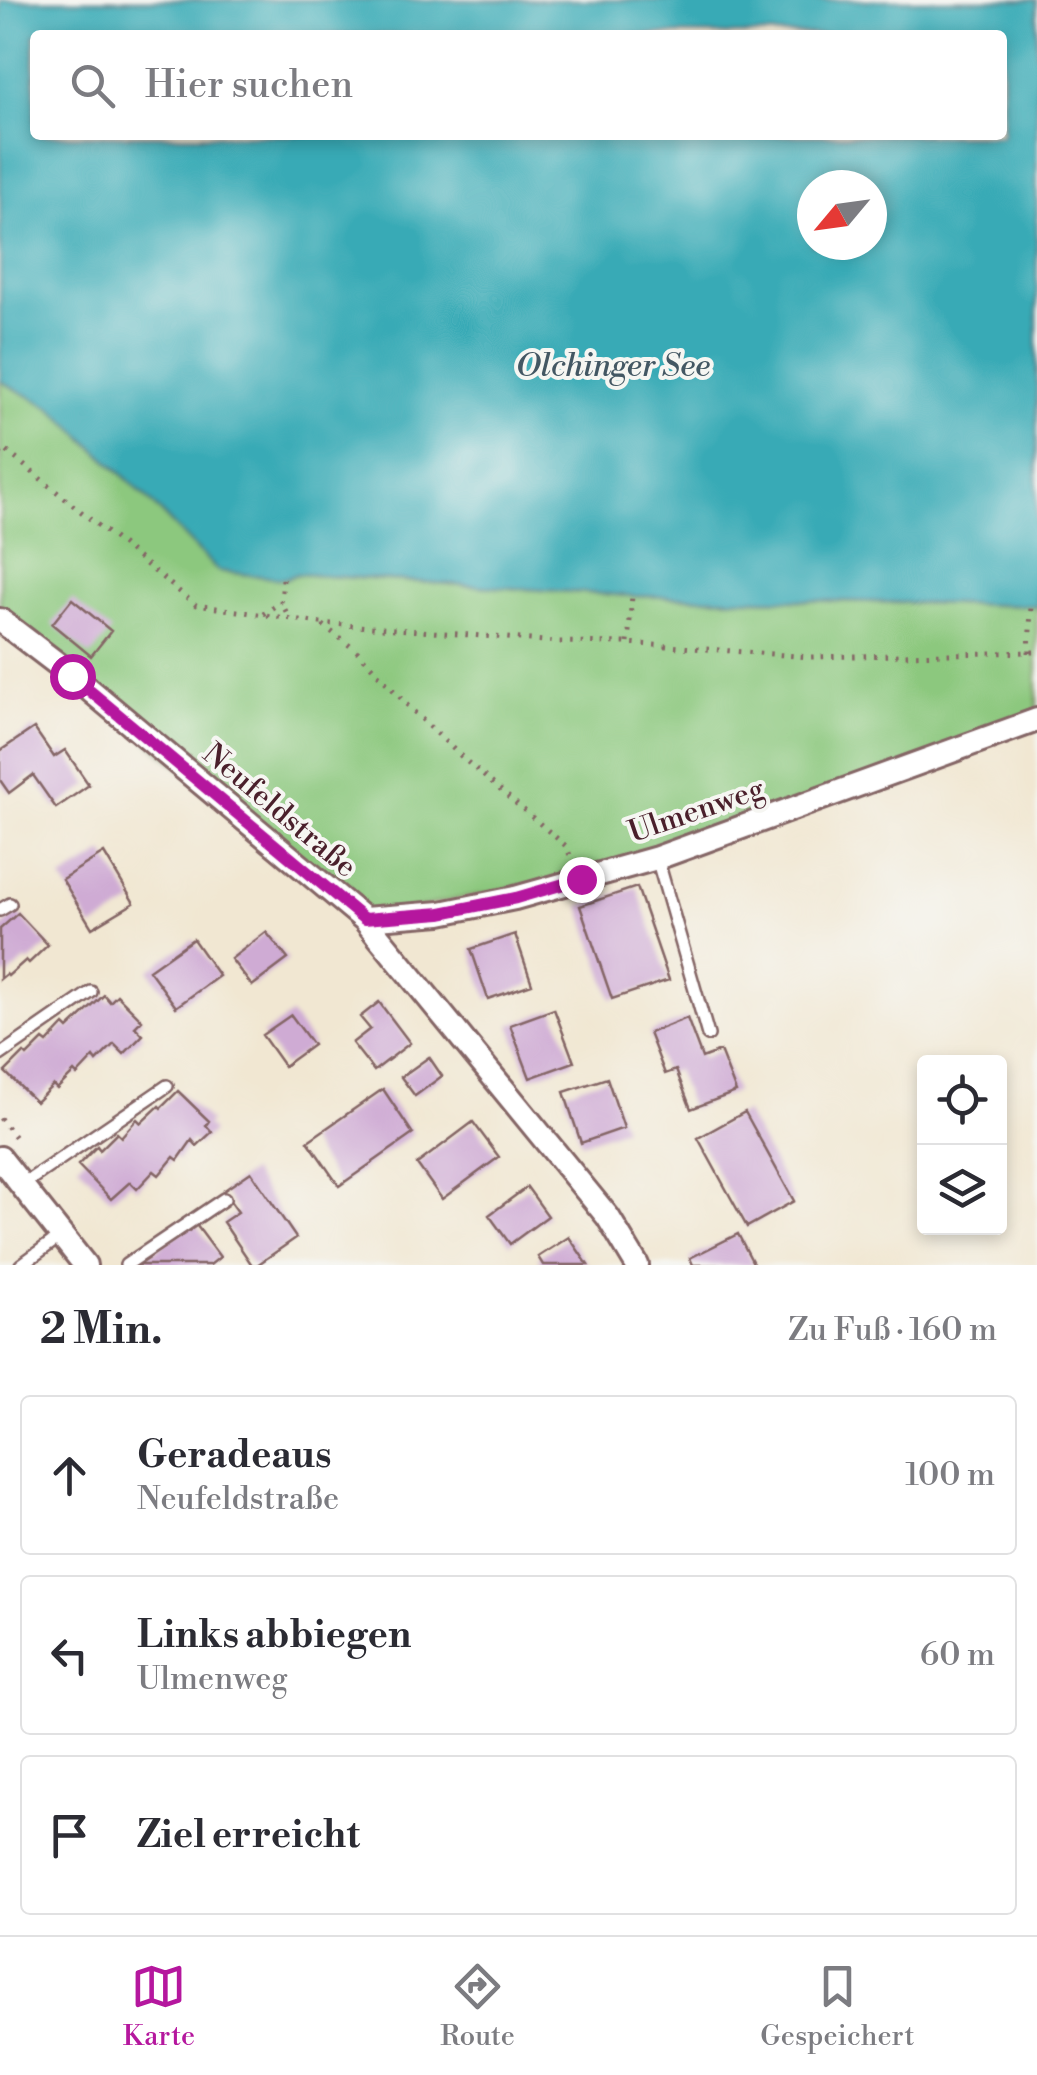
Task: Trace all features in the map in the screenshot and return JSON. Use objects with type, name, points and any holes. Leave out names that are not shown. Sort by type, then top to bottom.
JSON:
[{"type":"street","name":"Neufeldstraße","points":[[0,620],[364,919],[608,1218],[637,1265]]},
{"type":"street","name":"Ulmenweg","points":[[364,919],[441,913],[516,898],[656,858],[1037,720]]},
{"type":"street","points":[[0,1158],[86,1265]]},
{"type":"lane","points":[[656,858],[708,1035]]},
{"type":"lane","points":[[0,1054],[91,992]]},
{"type":"lane","points":[[22,1185],[166,1086]]},
{"type":"lane","points":[[126,1265],[224,1198]]},
{"type":"lane","points":[[21,1265],[62,1235]]},
{"type":"path","points":[[0,454],[4,449],[196,606],[320,624],[810,657],[1033,653],[1032,606]]},
{"type":"path","points":[[283,579],[281,602],[290,619]]},
{"type":"path","points":[[628,643],[632,596]]},
{"type":"path","points":[[262,615],[281,602]]},
{"type":"path","points":[[320,624],[358,652],[408,707],[566,846],[581,879]]},
{"type":"green space","points":[[0,381],[52,408],[218,571],[283,579],[297,574],[632,596],[1037,606],[1037,720],[657,858],[364,919],[0,620]]},
{"type":"water","name":"Olchinger See","points":[[0,0],[1037,0],[1037,606],[632,596],[297,574],[283,579],[218,571],[52,408],[0,381]]},
{"type":"building","points":[[72,599],[111,631],[91,656],[52,624]]},
{"type":"building","points":[[34,728],[54,757],[65,750],[89,785],[56,808],[33,775],[9,793],[0,780],[0,751]]},
{"type":"building","points":[[104,853],[134,903],[92,928],[62,879]]},
{"type":"building","points":[[637,887],[669,980],[612,999],[580,906]]},
{"type":"building","points":[[18,913],[48,945],[29,963],[26,960],[0,979],[0,929]]},
{"type":"building","points":[[266,932],[288,959],[252,986],[231,959]]},
{"type":"building","points":[[515,934],[532,984],[488,999],[471,949]]},
{"type":"building","points":[[193,939],[219,976],[176,1007],[149,970]]},
{"type":"building","points":[[104,995],[110,1002],[117,995],[142,1020],[135,1027],[143,1035],[124,1054],[114,1044],[57,1089],[53,1085],[36,1102],[5,1072],[24,1053],[27,1056],[43,1040],[47,1043],[64,1025],[68,1029]]},
{"type":"building","points":[[379,1002],[410,1043],[374,1071],[352,1043],[370,1029],[360,1017]]},
{"type":"building","points":[[554,1009],[574,1062],[530,1078],[510,1025]]},
{"type":"building","points":[[291,1015],[313,1045],[284,1066],[262,1035]]},
{"type":"building","points":[[687,1018],[702,1058],[720,1051],[736,1092],[691,1109],[676,1070],[665,1074],[649,1033]]},
{"type":"building","points":[[429,1057],[442,1076],[415,1096],[401,1077]]},
{"type":"building","points":[[607,1078],[624,1128],[581,1143],[564,1092]]},
{"type":"building","points":[[383,1089],[413,1134],[339,1186],[308,1141]]},
{"type":"building","points":[[178,1091],[209,1121],[206,1125],[212,1132],[197,1146],[192,1140],[178,1160],[174,1157],[159,1175],[154,1171],[137,1189],[130,1182],[111,1199],[78,1165],[97,1146],[100,1150],[117,1133],[121,1137],[137,1119],[141,1123]]},
{"type":"building","points":[[745,1112],[794,1201],[747,1227],[698,1138]]},
{"type":"building","points":[[473,1122],[499,1157],[442,1199],[417,1164]]},
{"type":"building","points":[[251,1172],[296,1238],[257,1265],[252,1265],[223,1222],[238,1212],[223,1191]]},
{"type":"building","points":[[527,1187],[548,1216],[510,1244],[489,1215]]},
{"type":"building","points":[[194,1222],[220,1257],[210,1265],[135,1265]]},
{"type":"building","points":[[738,1234],[754,1265],[693,1265],[690,1258]]},
{"type":"building","points":[[569,1237],[588,1265],[543,1265],[538,1257]]},
{"type":"route","points":[[72,676],[364,919],[441,913],[516,898],[581,879]]}]
